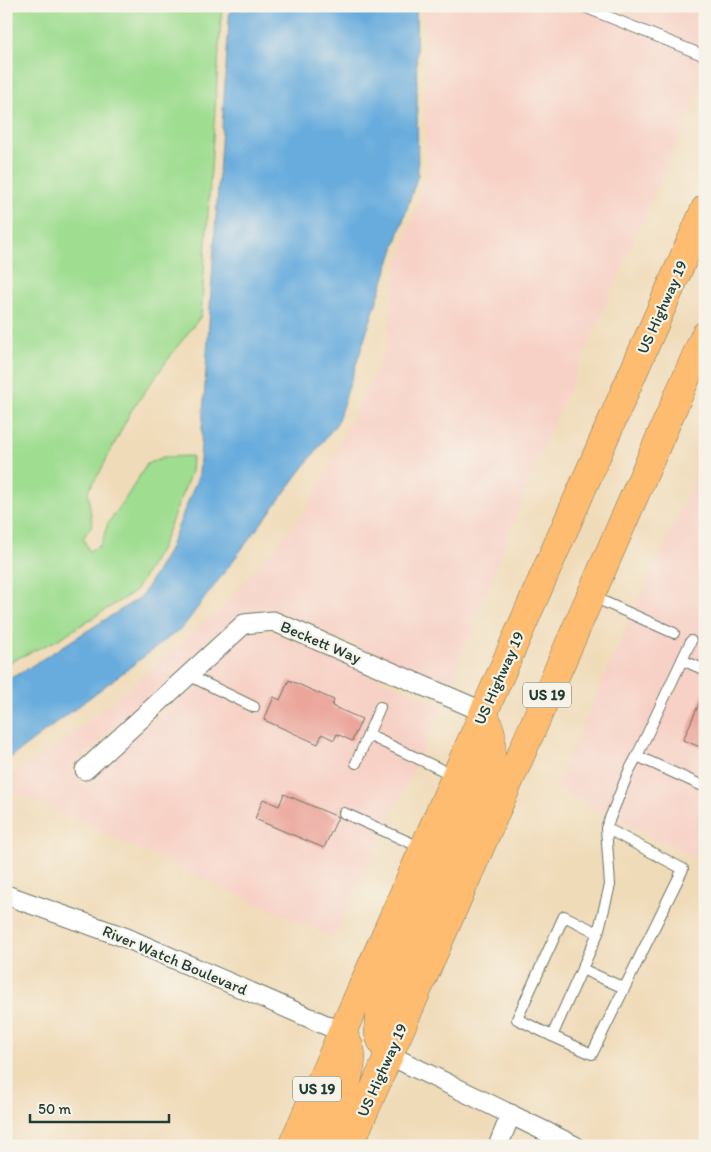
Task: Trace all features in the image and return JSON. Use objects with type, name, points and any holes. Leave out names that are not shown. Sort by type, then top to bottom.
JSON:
[{"type":"highway","name":"US Highway 19","points":[[292,1146],[705,209]]},
{"type":"highway","name":"US Highway 19","points":[[349,1146],[705,335]]},
{"type":"highway","points":[[389,1054],[380,1040],[377,1026],[381,1008],[491,755],[491,733],[484,712]]},
{"type":"highway","points":[[320,1146],[346,1085],[352,1065],[351,1051],[342,1032]]},
{"type":"street","name":"Beckett Way","points":[[85,770],[244,624],[273,621],[484,712]]},
{"type":"street","name":"River Watch Boulevard","points":[[6,895],[124,937],[342,1032]]},
{"type":"street","points":[[389,1054],[575,1146]]},
{"type":"street","points":[[498,1146],[511,1114]]},
{"type":"lane","points":[[582,6],[705,56]]},
{"type":"lane","points":[[590,596],[674,633]]},
{"type":"lane","points":[[552,1036],[598,933],[610,885],[606,828],[629,771],[691,641]]},
{"type":"lane","points":[[682,660],[705,670]]},
{"type":"lane","points":[[188,675],[254,707]]},
{"type":"lane","points":[[356,763],[380,708]]},
{"type":"lane","points":[[368,736],[456,776]]},
{"type":"lane","points":[[637,756],[705,787]]},
{"type":"lane","points":[[344,813],[423,849]]},
{"type":"lane","points":[[598,933],[564,916],[517,1019],[592,1054],[684,869],[606,828]]},
{"type":"lane","points":[[582,969],[624,988]]},
{"type":"shaded area","points":[[424,6],[705,6],[705,78],[532,473],[450,686],[277,611],[244,613],[238,616],[71,769],[83,785],[247,634],[270,631],[443,706],[333,938],[6,788],[6,780],[90,721],[224,606],[307,509],[386,349],[397,267],[427,174],[425,89],[427,82]]},
{"type":"shaded area","points":[[705,456],[705,862],[554,788]]},
{"type":"green space","points":[[6,6],[222,6],[201,316],[131,411],[100,472],[88,491],[92,525],[83,538],[89,551],[101,545],[108,523],[147,464],[163,457],[192,456],[191,472],[161,548],[134,592],[57,640],[6,665]]},
{"type":"water","points":[[230,6],[416,6],[418,175],[337,423],[183,627],[6,761],[6,678],[17,675],[141,597],[168,552],[199,474]]},
{"type":"building","points":[[289,680],[334,700],[332,706],[362,719],[352,741],[337,734],[334,740],[322,734],[318,744],[264,720],[274,697],[280,700]]},
{"type":"building","points":[[705,690],[705,749],[683,740]]},
{"type":"building","points":[[284,794],[338,817],[324,848],[255,819],[263,799],[279,806]]}]
